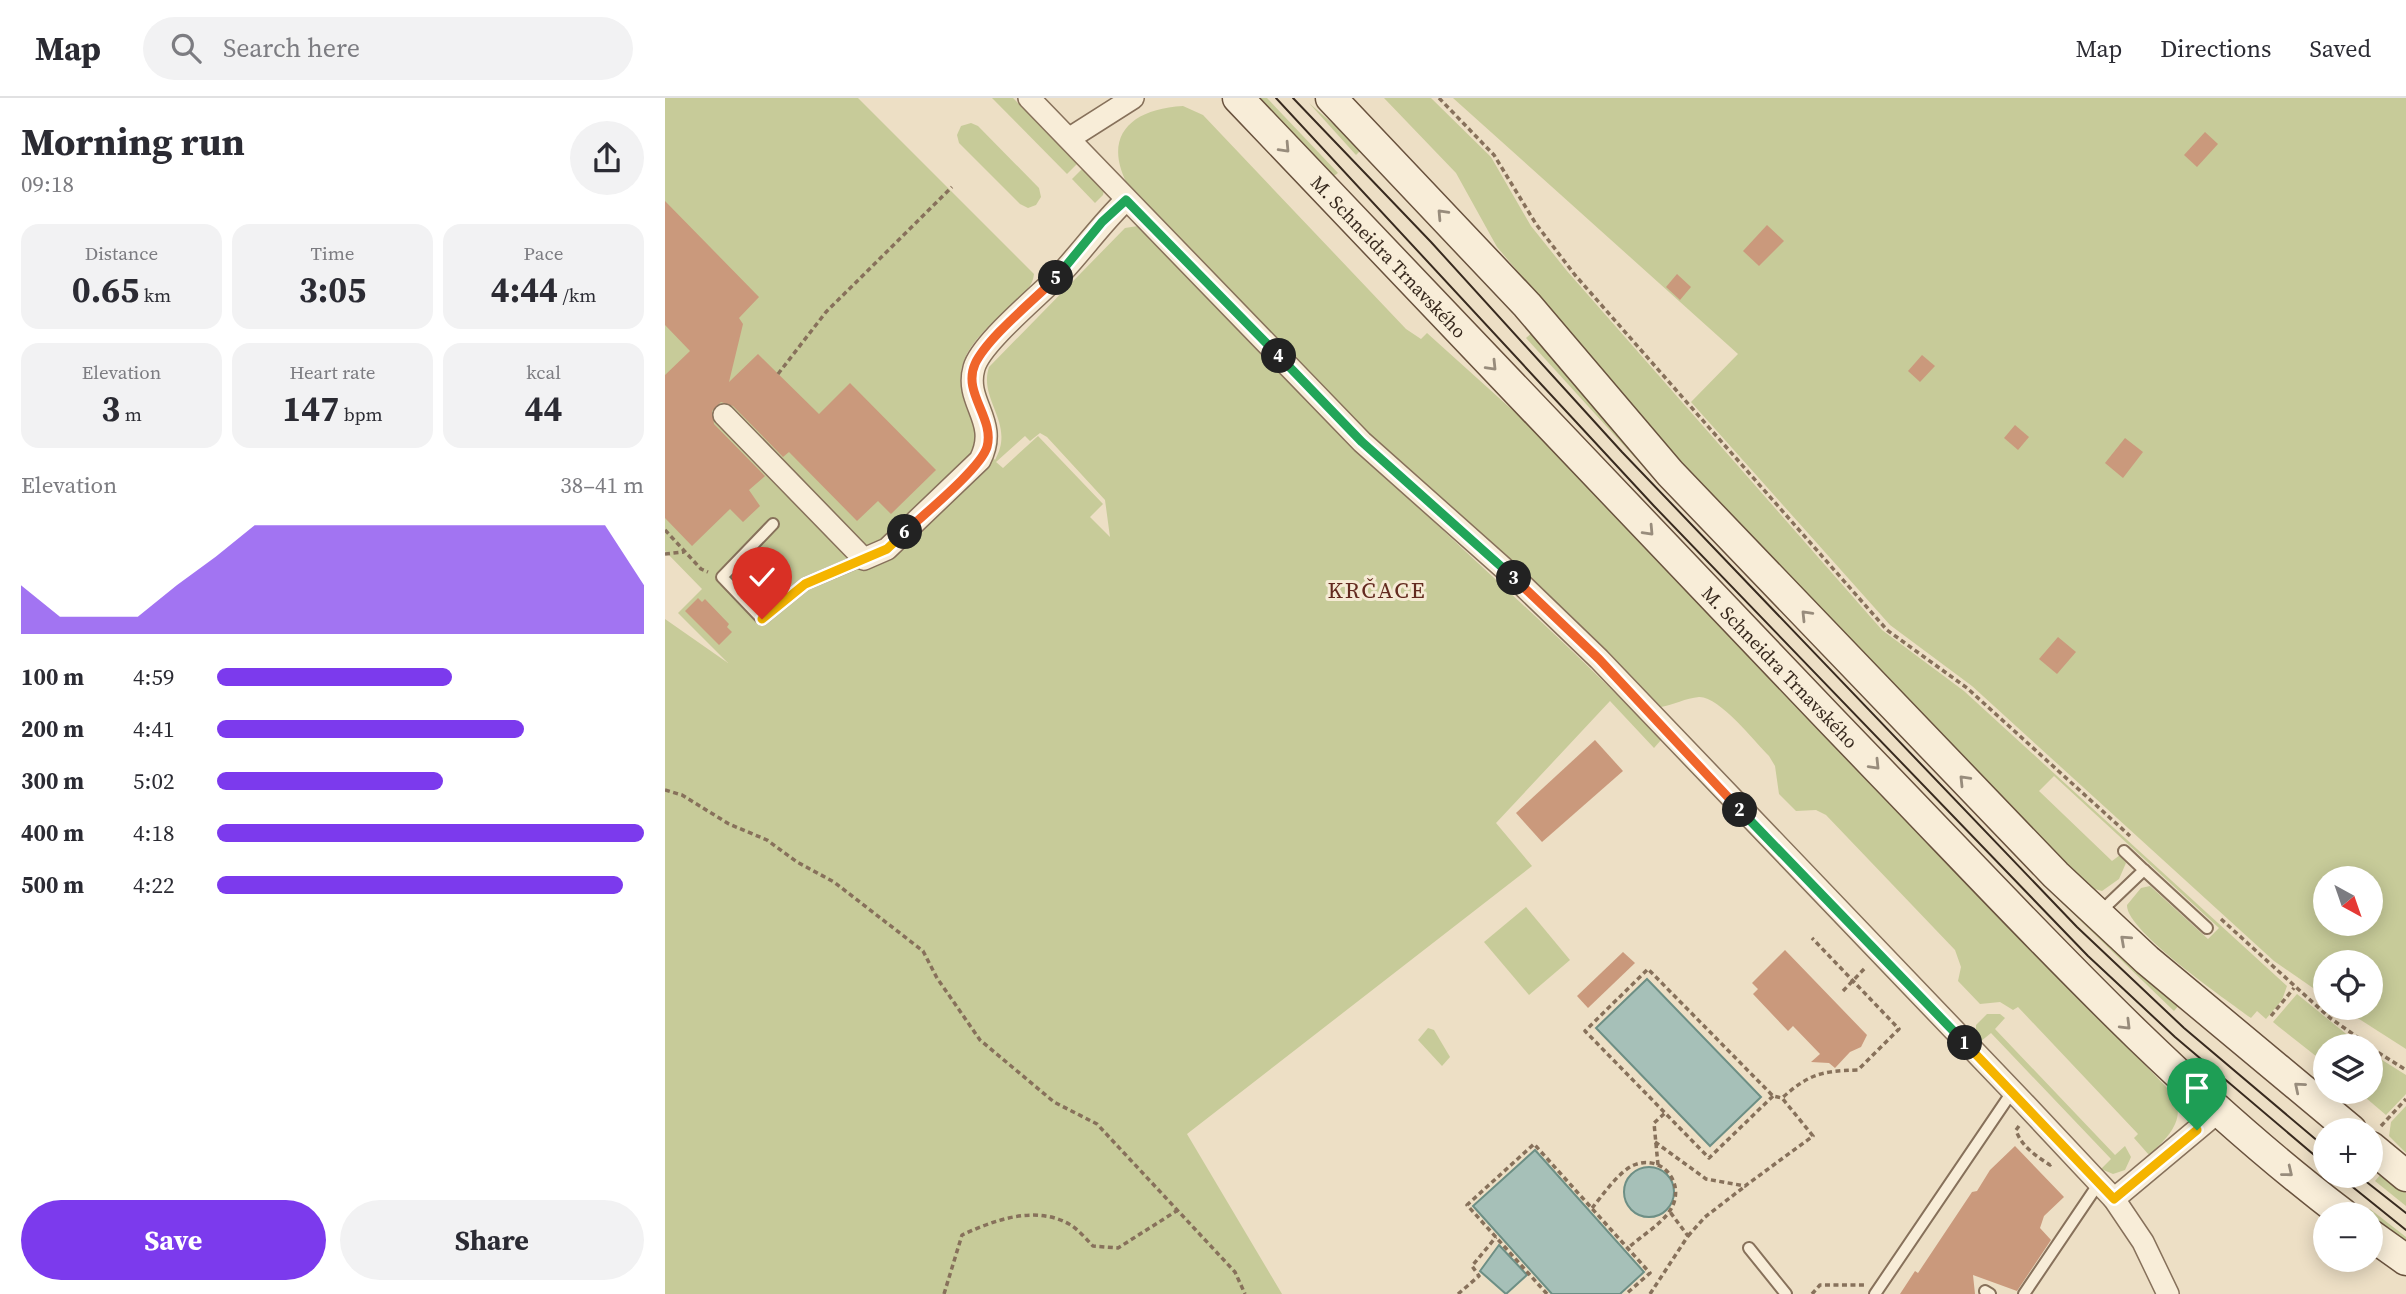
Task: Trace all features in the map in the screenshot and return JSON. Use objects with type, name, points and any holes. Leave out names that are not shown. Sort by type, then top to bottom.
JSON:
[{"type":"main road","points":[[1331,98],[1527,305],[1680,482],[2097,915],[2346,1118]]},
{"type":"main road","name":"M. Schneidra Trnavského","points":[[1238,99],[2143,1041],[2218,1112],[2328,1202]]},
{"type":"main road","points":[[2383,1152],[2406,1176]]},
{"type":"main road","points":[[2383,1244],[2406,1260]]},
{"type":"street","points":[[1029,98],[1362,442],[1517,580],[1599,659],[2013,1091],[2114,1199],[2143,1242],[2168,1294]]},
{"type":"street","points":[[1070,138],[1106,98]]},
{"type":"street","points":[[1070,138],[1133,98]]},
{"type":"street","points":[[724,415],[864,559],[887,549],[980,460],[988,435],[971,383],[974,366],[984,349],[1066,268],[1102,222],[1126,200]]},
{"type":"street","points":[[2114,1199],[2218,1112]]},
{"type":"lane","points":[[773,524],[722,577],[762,619],[805,584],[864,559]]},
{"type":"lane","points":[[2124,851],[2207,928]]},
{"type":"lane","points":[[2097,915],[2144,870]]},
{"type":"lane","points":[[1877,1291],[2013,1091]]},
{"type":"lane","points":[[2024,1294],[2099,1183]]},
{"type":"lane","points":[[1749,1248],[1786,1294]]},
{"type":"path","points":[[1439,98],[1494,155],[1536,224],[1575,275],[1887,629],[1967,688],[2133,838]]},
{"type":"path","points":[[778,374],[825,312],[952,187]]},
{"type":"path","points":[[665,530],[701,569],[722,577]]},
{"type":"path","points":[[665,554],[685,551]]},
{"type":"path","points":[[665,790],[682,795],[729,824],[767,840],[879,913],[923,951],[937,978],[980,1040],[1054,1102],[1097,1124],[1235,1272],[1245,1294]]},
{"type":"path","points":[[2215,914],[2294,987],[2352,1034]]},
{"type":"path","points":[[1782,1098],[1804,1078],[1835,1071],[1859,1070],[1899,1029],[1812,938]]},
{"type":"path","points":[[1843,991],[1879,953]]},
{"type":"path","points":[[1650,1294],[1688,1236],[1705,1217],[1813,1136],[1782,1098],[1773,1096],[1649,969],[1585,1031],[1709,1158],[1773,1096]]},
{"type":"path","points":[[2271,1016],[2294,987]]},
{"type":"path","points":[[2383,1055],[2406,1070]]},
{"type":"path","points":[[2383,1120],[2406,1099]]},
{"type":"path","points":[[1658,1165],[1654,1123],[1665,1113]]},
{"type":"path","points":[[1655,1142],[1706,1179],[1745,1186]]},
{"type":"path","points":[[1547,1294],[1467,1205],[1534,1144],[1650,1273],[1626,1294]]},
{"type":"path","points":[[1591,1208],[1629,1167],[1642,1162],[1658,1165],[1674,1178],[1677,1190],[1670,1212],[1628,1248]]},
{"type":"path","points":[[944,1294],[962,1235],[999,1218],[1052,1217],[1071,1225],[1093,1246],[1118,1248],[1178,1210]]},
{"type":"path","points":[[1670,1212],[1688,1236]]},
{"type":"path","points":[[1458,1294],[1479,1276],[1472,1266],[1496,1237]]},
{"type":"path","points":[[1812,1294],[1820,1285],[1840,1283],[1877,1291]]},
{"type":"green space","points":[[665,98],[858,98],[1034,274],[1028,289],[978,338],[963,363],[962,395],[979,438],[995,460],[1001,435],[988,391],[989,367],[1125,228],[1138,226],[1145,230],[1375,465],[1568,647],[1661,740],[1654,748],[1610,701],[1496,823],[1532,866],[1187,1134],[1282,1294],[665,1294],[665,619],[728,663],[678,613],[702,589],[665,551]],"holes":[[[1040,433],[1047,437],[1105,500],[1110,537],[1090,517],[1103,504],[1038,436],[1003,468],[996,462],[1025,436],[1030,441]]]},
{"type":"green space","points":[[992,98],[1013,98],[1078,163],[1067,174]]},
{"type":"green space","points":[[1256,98],[1267,98],[1338,173],[1331,178]]},
{"type":"green space","points":[[1384,98],[1431,98],[1491,157],[1531,226],[1567,271],[1882,630],[1964,691],[2287,986],[2282,1000],[2266,1019],[2257,1011],[2251,1018],[2201,981],[2143,931],[2131,917],[2127,905],[2141,888],[2150,886],[2208,939],[2219,928],[2054,776],[2039,791],[2112,861],[2120,855],[2126,863],[2119,879],[2102,891],[2091,888],[2075,876],[1659,438],[1497,247],[1456,173]]},
{"type":"green space","points":[[1453,98],[2406,98],[2406,1049],[2361,1020],[2383,1020],[2383,950],[2313,950],[2313,988],[2274,961],[1972,686],[1890,625],[1691,402],[1738,354]]},
{"type":"green space","points":[[1309,103],[1362,149],[1356,155]]},
{"type":"green space","points":[[1183,106],[1203,115],[1406,329],[1421,339],[1427,333],[1529,425],[2171,1092],[2176,1101],[2177,1118],[2169,1134],[2149,1155],[2134,1138],[2138,1134],[2018,1007],[2013,1010],[2000,1002],[1980,1004],[1958,981],[1961,967],[1955,950],[1826,815],[1816,810],[1796,811],[1779,794],[1775,766],[1736,721],[1716,704],[1699,697],[1661,707],[1553,600],[1386,451],[1131,191],[1122,173],[1118,156],[1119,142],[1125,130],[1147,113]]},
{"type":"green space","points":[[971,123],[978,126],[1039,188],[1041,197],[1036,205],[1028,208],[1020,204],[959,143],[957,135],[961,126]]},
{"type":"green space","points":[[1083,168],[1104,190],[1095,203],[1072,179]]},
{"type":"green space","points":[[1534,331],[1651,470],[1648,472],[1526,338]]},
{"type":"green space","points":[[2063,900],[2179,1005],[2174,1011],[2061,902]]},
{"type":"green space","points":[[1526,907],[1570,960],[1529,995],[1484,942]]},
{"type":"green space","points":[[2297,994],[2313,1007],[2313,1020],[2329,1020],[2346,1034],[2313,1034],[2313,1054],[2273,1022]]},
{"type":"green space","points":[[1987,1014],[2000,1014],[2005,1018],[1995,1029],[2115,1155],[2125,1146],[2131,1157],[2125,1170],[2113,1174],[2101,1169],[2111,1159],[1991,1033],[1980,1042],[1976,1037],[1976,1025]]},
{"type":"green space","points":[[1428,1028],[1434,1030],[1450,1057],[1442,1066],[1418,1040]]},
{"type":"green space","points":[[2383,1061],[2406,1075],[2406,1094],[2386,1115],[2373,1104],[2383,1104]]},
{"type":"green space","points":[[2406,1106],[2406,1153],[2389,1136],[2391,1122]]},
{"type":"green space","points":[[2383,1174],[2406,1193],[2406,1206],[2383,1187]]},
{"type":"green space","points":[[2383,1219],[2406,1237],[2406,1244],[2383,1227]]},
{"type":"water","points":[[1647,979],[1761,1097],[1710,1146],[1596,1028]]},
{"type":"water","points":[[1535,1150],[1644,1272],[1620,1294],[1552,1294],[1473,1206]]},
{"type":"water","points":[[1649,1167],[1667,1174],[1674,1192],[1667,1210],[1649,1217],[1631,1210],[1624,1192],[1631,1174]]},
{"type":"water","points":[[1499,1245],[1527,1275],[1506,1294],[1480,1271]]},
{"type":"building","points":[[2205,132],[2218,144],[2197,167],[2184,155]]},
{"type":"building","points":[[665,201],[759,297],[739,318],[743,324],[729,382],[758,354],[819,414],[850,383],[936,470],[891,514],[878,501],[857,521],[789,452],[783,457],[733,406],[721,402],[712,411],[714,424],[765,476],[749,490],[760,506],[743,522],[730,509],[692,546],[665,518],[665,375],[690,351],[665,325]]},
{"type":"building","points":[[1767,225],[1784,241],[1759,266],[1743,251]]},
{"type":"building","points":[[1677,274],[1691,287],[1680,300],[1666,287]]},
{"type":"building","points":[[1922,355],[1935,366],[1920,382],[1908,371]]},
{"type":"building","points":[[2015,425],[2029,437],[2018,450],[2004,438]]},
{"type":"building","points":[[2125,438],[2143,452],[2123,478],[2105,463]]},
{"type":"building","points":[[698,598],[702,602],[705,599],[729,624],[727,627],[732,632],[719,645],[685,611]]},
{"type":"building","points":[[2058,637],[2076,652],[2057,674],[2039,659]]},
{"type":"building","points":[[1595,740],[1623,771],[1542,842],[1516,813]]},
{"type":"building","points":[[1785,950],[1867,1035],[1861,1047],[1850,1052],[1835,1068],[1829,1063],[1811,1062],[1820,1054],[1793,1026],[1788,1031],[1753,994],[1758,989],[1752,983]]},
{"type":"building","points":[[1623,952],[1635,963],[1588,1008],[1577,996]]},
{"type":"building","points":[[2015,1146],[2064,1197],[2044,1216],[2040,1228],[2051,1240],[2017,1291],[1973,1275],[1975,1294],[1900,1294],[1915,1271],[1918,1273],[1972,1192],[1977,1191],[1990,1170]]},
{"type":"tram line","points":[[1276,98],[1654,506],[2088,956],[2175,1037],[2313,1154]]},
{"type":"tram line","points":[[1293,98],[1431,242],[1622,452],[2077,927],[2184,1028],[2313,1137]]},
{"type":"tram line","points":[[2354,1188],[2406,1230]]},
{"type":"tram line","points":[[2374,1188],[2406,1213]]},
{"type":"district","name":"KRČACE","points":[[1377,590]]},
{"type":"route","points":[[762,619],[805,584],[887,549],[980,460],[987,448],[988,435],[985,418],[971,383],[974,366],[984,349],[1066,268],[1102,222],[1126,200],[1362,442],[1517,580],[1599,659],[1760,831],[2114,1199],[2197,1130]]}]
